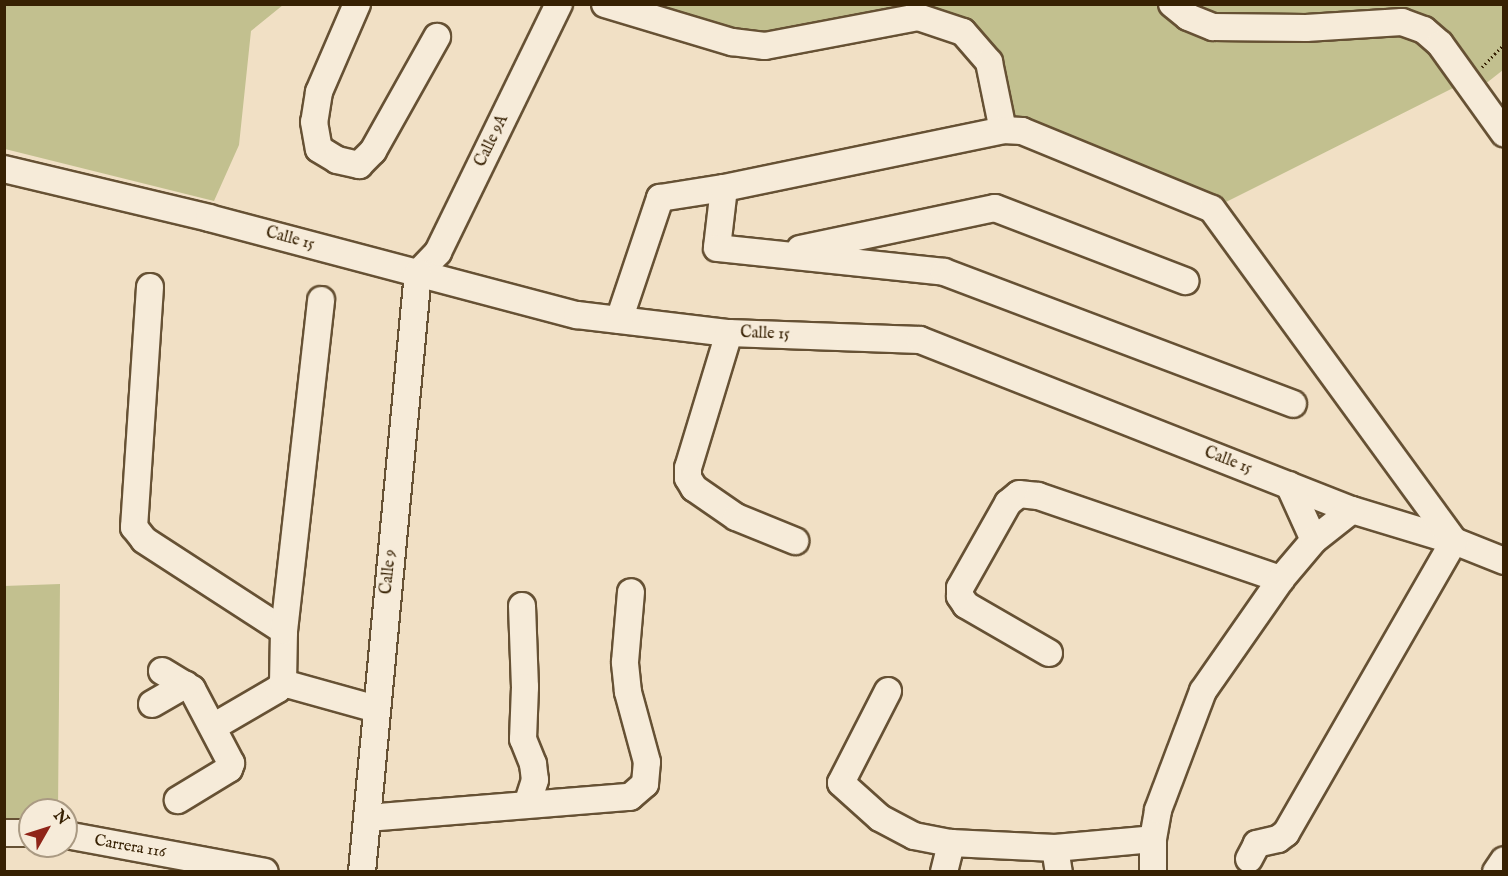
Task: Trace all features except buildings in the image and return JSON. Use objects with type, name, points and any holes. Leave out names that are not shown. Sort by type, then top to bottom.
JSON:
[{"type":"street","points":[[357,4],[319,92],[314,122],[319,149],[337,160],[359,165],[373,151],[436,37]]},
{"type":"street","name":"Calle 9A","points":[[418,273],[438,252],[559,4]]},
{"type":"street","points":[[605,4],[732,42],[765,46],[918,17],[963,32],[990,62],[1003,129]]},
{"type":"street","points":[[1172,4],[1188,17],[1213,27],[1306,28],[1402,22],[1424,30],[1440,44],[1503,133]]},
{"type":"street","points":[[619,320],[660,198],[724,188],[1003,129],[1023,131],[1212,209],[1454,541],[1286,833],[1278,839],[1257,844],[1249,859]]},
{"type":"street","name":"Calle 15","points":[[4,170],[208,218],[577,315],[729,333],[920,340],[1352,510],[1454,541],[1503,561]]},
{"type":"street","points":[[724,188],[717,248],[944,272],[1293,404]]},
{"type":"street","points":[[779,253],[995,208],[1185,281]]},
{"type":"street","name":"Calle 9","points":[[362,872],[418,273]]},
{"type":"street","points":[[150,287],[134,526],[144,540],[284,631]]},
{"type":"street","points":[[213,727],[278,689],[283,683],[284,631],[321,300]]},
{"type":"street","points":[[729,333],[688,468],[688,478],[694,489],[736,517],[795,541]]},
{"type":"street","points":[[1288,485],[1314,540]]},
{"type":"street","points":[[1049,653],[966,605],[960,596],[960,588],[1008,503],[1018,494],[1038,496],[1281,579]]},
{"type":"street","points":[[1153,872],[1158,810],[1203,691],[1281,579],[1314,540],[1352,510]]},
{"type":"street","points":[[368,818],[630,797],[645,784],[647,762],[627,692],[625,662],[631,592]]},
{"type":"street","points":[[522,606],[525,687],[523,739],[533,764],[535,780],[528,805]]},
{"type":"street","points":[[162,671],[186,684],[213,727],[230,759],[231,766],[178,800]]},
{"type":"street","points":[[283,683],[376,709]]},
{"type":"street","points":[[152,704],[186,684]]},
{"type":"street","points":[[888,690],[841,783],[880,818],[914,836],[1057,860],[1154,839]]},
{"type":"street","name":"Carrera 116","points":[[78,837],[265,872]]},
{"type":"street","points":[[945,872],[951,843]]},
{"type":"street","points":[[1496,872],[1503,860]]},
{"type":"path","points":[[1467,81],[1503,44]]},
{"type":"shaded area","points":[[5,4],[283,5],[251,31],[239,145],[214,201],[5,149]]},
{"type":"shaded area","points":[[605,5],[1503,5],[1503,70],[1475,92],[1467,81],[1212,209],[1003,130],[989,62],[918,17],[765,46]]},
{"type":"shaded area","points":[[60,584],[58,798],[18,798],[18,833],[5,833],[4,586]]}]
